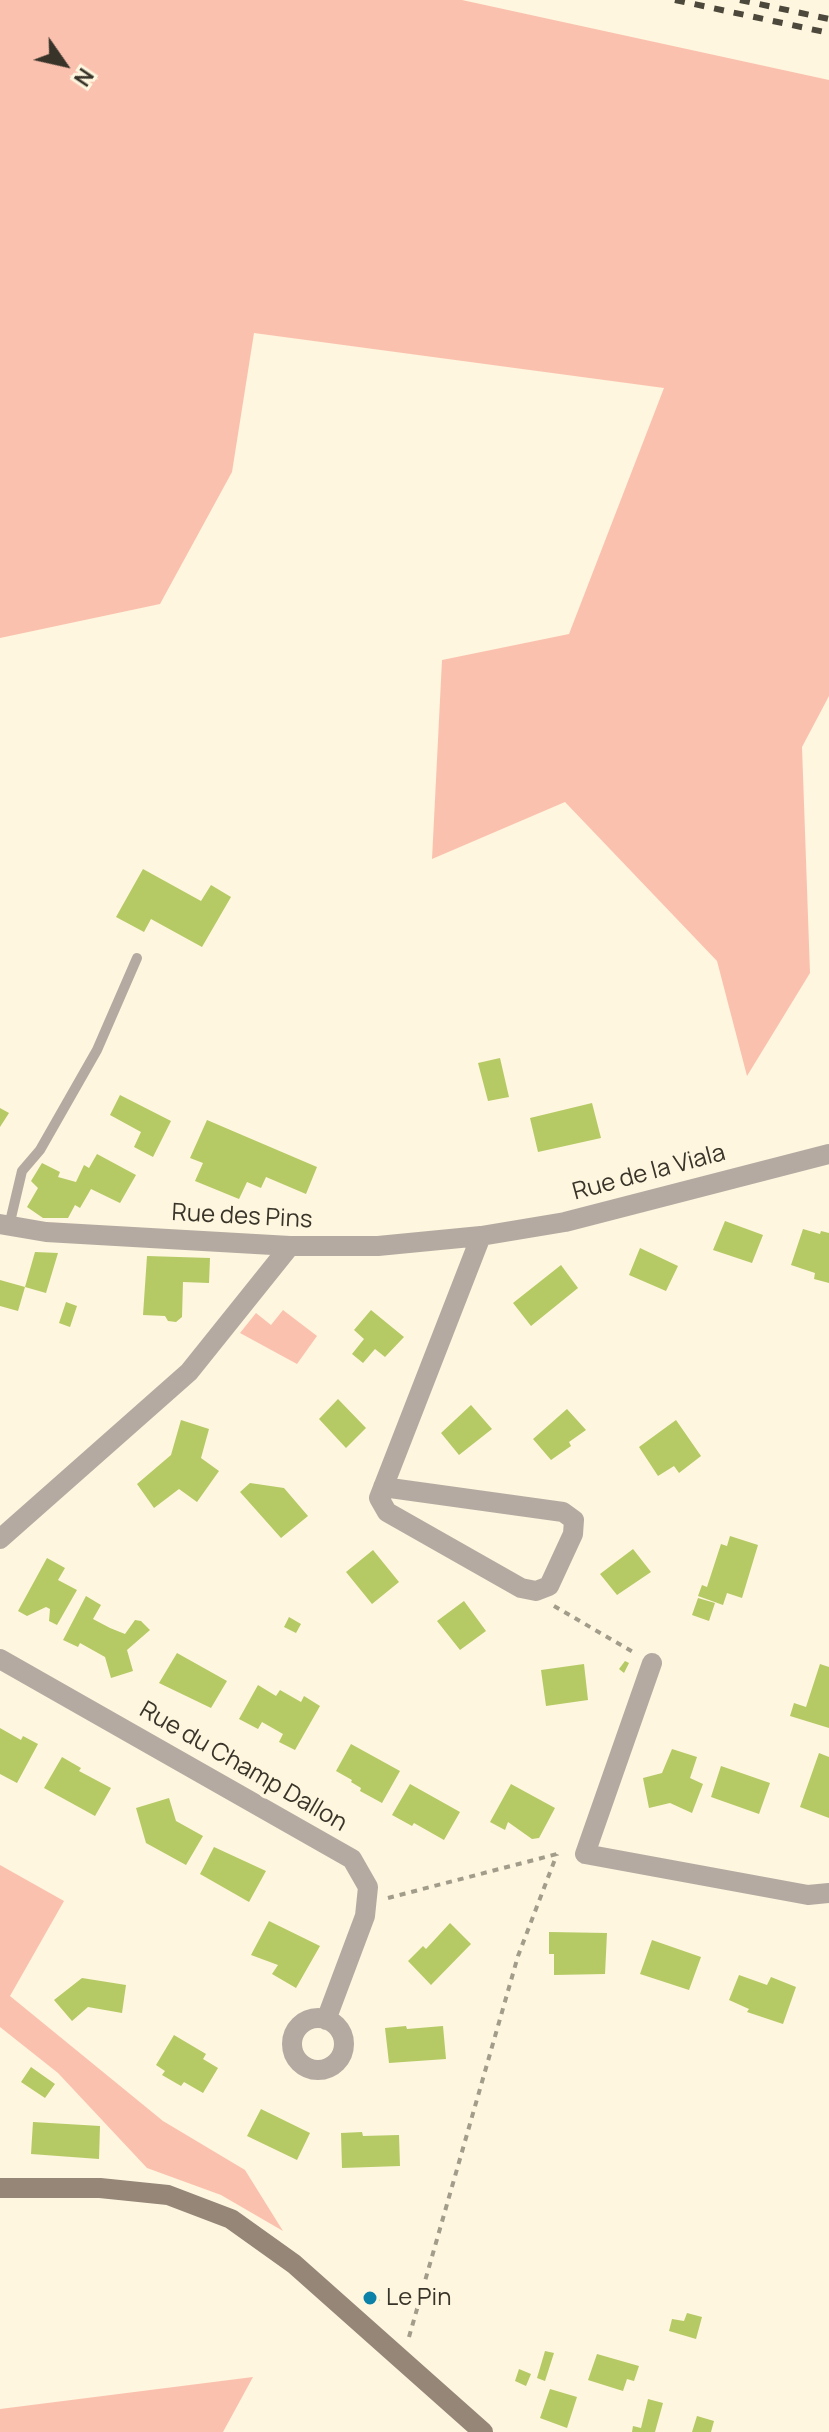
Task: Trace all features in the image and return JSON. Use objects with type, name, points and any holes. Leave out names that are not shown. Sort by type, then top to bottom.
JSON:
[{"type":"main road","points":[[0,2188],[100,2188],[168,2195],[231,2219],[294,2264],[483,2432]]},
{"type":"street","name":"Rue de la Viala","points":[[481,1236],[565,1222],[829,1154]]},
{"type":"street","name":"Rue des Pins","points":[[4,1225],[46,1232],[290,1246],[378,1246],[481,1236]]},
{"type":"street","points":[[383,1487],[563,1512],[574,1520],[573,1534],[549,1586],[536,1591],[521,1588],[387,1512],[379,1498],[383,1487],[481,1236]]},
{"type":"street","points":[[0,1539],[189,1372],[290,1246]]},
{"type":"street","name":"Rue du Champ Dallon","points":[[0,1659],[352,1859],[368,1887],[366,1903]]},
{"type":"street","points":[[652,1663],[585,1854],[808,1895],[829,1893]]},
{"type":"street","points":[[326,2020],[365,1916],[366,1903]]},
{"type":"lane","points":[[4,1225],[22,1171],[40,1150],[97,1050],[137,958]]},
{"type":"path","points":[[541,1589],[557,1609],[652,1663]]},
{"type":"path","points":[[366,1903],[557,1854],[518,1956],[402,2360]]},
{"type":"shaded area","points":[[0,0],[462,0],[829,80],[829,696],[802,747],[810,973],[747,1076],[717,961],[565,802],[432,859],[442,660],[569,634],[664,388],[254,333],[232,472],[160,604],[0,638]]},
{"type":"shaded area","points":[[283,1310],[317,1336],[297,1364],[240,1333],[256,1313],[271,1325]]},
{"type":"shaded area","points":[[0,1865],[64,1901],[10,1996],[163,2121],[245,2170],[283,2231],[221,2195],[147,2168],[58,2073],[0,2027]]},
{"type":"shaded area","points":[[253,2377],[223,2432],[0,2432],[0,2409]]},
{"type":"building","points":[[143,869],[201,901],[211,885],[231,897],[202,947],[151,919],[144,932],[116,917]]},
{"type":"building","points":[[500,1058],[509,1097],[488,1101],[478,1063]]},
{"type":"building","points":[[120,1095],[171,1121],[153,1157],[134,1147],[141,1132],[110,1115]]},
{"type":"building","points":[[592,1103],[601,1138],[538,1152],[530,1118]]},
{"type":"building","points":[[0,1108],[9,1113],[0,1127]]},
{"type":"building","points":[[207,1120],[317,1167],[306,1194],[266,1177],[261,1188],[247,1182],[239,1199],[195,1181],[203,1163],[190,1158]]},
{"type":"building","points":[[97,1154],[136,1175],[120,1203],[91,1189],[80,1208],[75,1205],[68,1218],[43,1218],[27,1207],[38,1188],[31,1181],[42,1163],[60,1172],[58,1177],[76,1182],[84,1165],[89,1168]]},
{"type":"building","points":[[725,1221],[763,1235],[752,1263],[713,1250]]},
{"type":"building","points":[[803,1229],[829,1233],[829,1283],[814,1279],[815,1273],[791,1265]]},
{"type":"building","points":[[640,1248],[678,1266],[666,1291],[629,1275]]},
{"type":"building","points":[[35,1252],[58,1253],[46,1293],[25,1287]]},
{"type":"building","points":[[147,1256],[210,1258],[209,1283],[183,1282],[182,1317],[176,1322],[168,1321],[165,1316],[143,1315]]},
{"type":"building","points":[[561,1265],[578,1288],[531,1326],[513,1303]]},
{"type":"building","points":[[0,1280],[25,1287],[18,1311],[0,1306]]},
{"type":"building","points":[[66,1302],[77,1306],[70,1327],[59,1323]]},
{"type":"building","points":[[371,1310],[404,1337],[385,1357],[375,1349],[363,1363],[352,1354],[364,1339],[354,1330]]},
{"type":"building","points":[[338,1399],[366,1428],[346,1448],[319,1419]]},
{"type":"building","points":[[471,1405],[492,1429],[459,1455],[441,1433]]},
{"type":"building","points":[[567,1409],[586,1430],[551,1460],[533,1439]]},
{"type":"building","points":[[181,1420],[209,1429],[201,1458],[219,1471],[197,1502],[179,1489],[154,1508],[137,1484],[171,1455]]},
{"type":"building","points":[[676,1420],[701,1456],[679,1473],[674,1466],[658,1476],[639,1447]]},
{"type":"building","points":[[250,1483],[284,1488],[308,1516],[281,1538],[240,1492]]},
{"type":"building","points":[[730,1536],[758,1545],[742,1598],[727,1593],[723,1605],[698,1596],[702,1585],[707,1587],[721,1544],[727,1546]]},
{"type":"building","points":[[633,1549],[651,1572],[617,1595],[600,1574]]},
{"type":"building","points":[[373,1550],[399,1582],[372,1604],[346,1572]]},
{"type":"building","points":[[47,1558],[65,1568],[58,1580],[77,1590],[57,1625],[49,1621],[50,1609],[46,1607],[27,1616],[18,1611]]},
{"type":"building","points":[[86,1596],[101,1605],[93,1619],[125,1634],[135,1620],[141,1621],[150,1630],[127,1650],[133,1671],[111,1678],[105,1657],[80,1643],[78,1647],[63,1640]]},
{"type":"building","points":[[698,1598],[715,1603],[709,1621],[692,1615]]},
{"type":"building","points":[[464,1601],[486,1631],[460,1650],[437,1621]]},
{"type":"building","points":[[289,1617],[301,1624],[296,1633],[284,1627]]},
{"type":"building","points":[[177,1653],[227,1681],[211,1708],[159,1683]]},
{"type":"building","points":[[625,1661],[629,1663],[624,1673],[619,1669]]},
{"type":"building","points":[[584,1664],[588,1700],[546,1706],[541,1670]]},
{"type":"building","points":[[820,1664],[829,1667],[829,1728],[790,1716],[794,1703],[806,1707]]},
{"type":"building","points":[[258,1685],[276,1696],[280,1690],[301,1702],[304,1696],[320,1706],[295,1750],[279,1742],[283,1734],[262,1722],[258,1729],[239,1719]]},
{"type":"building","points":[[0,1728],[21,1740],[23,1736],[38,1744],[17,1783],[0,1774]]},
{"type":"building","points":[[351,1744],[400,1771],[382,1803],[360,1791],[361,1788],[352,1780],[336,1771]]},
{"type":"building","points":[[672,1749],[697,1757],[690,1778],[703,1784],[692,1813],[670,1803],[649,1808],[643,1778],[662,1773]]},
{"type":"building","points":[[819,1753],[829,1757],[829,1818],[800,1807]]},
{"type":"building","points":[[62,1757],[81,1768],[79,1771],[111,1788],[95,1816],[44,1788]]},
{"type":"building","points":[[721,1766],[770,1783],[759,1814],[711,1797]]},
{"type":"building","points":[[410,1784],[460,1812],[444,1840],[392,1815]]},
{"type":"building","points":[[511,1784],[555,1808],[539,1838],[532,1839],[508,1822],[505,1830],[490,1822]]},
{"type":"building","points":[[169,1798],[176,1821],[203,1836],[186,1865],[146,1843],[136,1808]]},
{"type":"building","points":[[214,1847],[266,1871],[249,1902],[200,1874]]},
{"type":"building","points":[[269,1921],[320,1946],[296,1988],[272,1974],[278,1965],[251,1955]]},
{"type":"building","points":[[450,1923],[471,1944],[431,1985],[408,1961],[423,1946],[426,1949]]},
{"type":"building","points":[[549,1932],[607,1933],[605,1974],[554,1975],[554,1954],[549,1954]]},
{"type":"building","points":[[652,1940],[701,1957],[689,1990],[640,1974]]},
{"type":"building","points":[[739,1975],[767,1985],[771,1977],[796,1987],[783,2024],[747,2012],[749,2009],[729,2000]]},
{"type":"building","points":[[82,1978],[126,1985],[122,2013],[88,2007],[72,2021],[54,2000]]},
{"type":"building","points":[[406,2026],[407,2029],[443,2026],[446,2059],[389,2063],[385,2028]]},
{"type":"building","points":[[174,2035],[206,2054],[203,2059],[218,2068],[203,2093],[184,2082],[181,2086],[162,2075],[165,2071],[156,2065]]},
{"type":"building","points":[[31,2067],[55,2084],[45,2098],[21,2082]]},
{"type":"building","points":[[261,2109],[310,2133],[297,2160],[247,2136]]},
{"type":"building","points":[[33,2122],[100,2126],[99,2159],[31,2154]]},
{"type":"building","points":[[362,2132],[363,2136],[399,2135],[400,2166],[342,2168],[341,2133]]},
{"type":"building","name":"Le Pin","points":[[368,2289],[380,2300],[373,2307],[361,2296]]},
{"type":"building","points":[[687,2313],[702,2317],[696,2339],[669,2331],[672,2319],[684,2321]]},
{"type":"building","points":[[545,2351],[554,2353],[545,2381],[537,2378]]},
{"type":"building","points":[[597,2354],[639,2366],[634,2381],[627,2379],[623,2391],[588,2380]]},
{"type":"building","points":[[519,2369],[531,2374],[526,2386],[515,2381]]},
{"type":"building","points":[[550,2389],[577,2397],[567,2428],[540,2418]]},
{"type":"building","points":[[648,2399],[663,2403],[655,2432],[632,2432],[633,2426],[641,2428]]},
{"type":"building","points":[[697,2416],[714,2421],[711,2432],[692,2432]]},
{"type":"railway","points":[[675,0],[829,33]]},
{"type":"railway","points":[[740,0],[829,19]]},
{"type":"place","name":"Le Pin","points":[[370,2298]]}]
